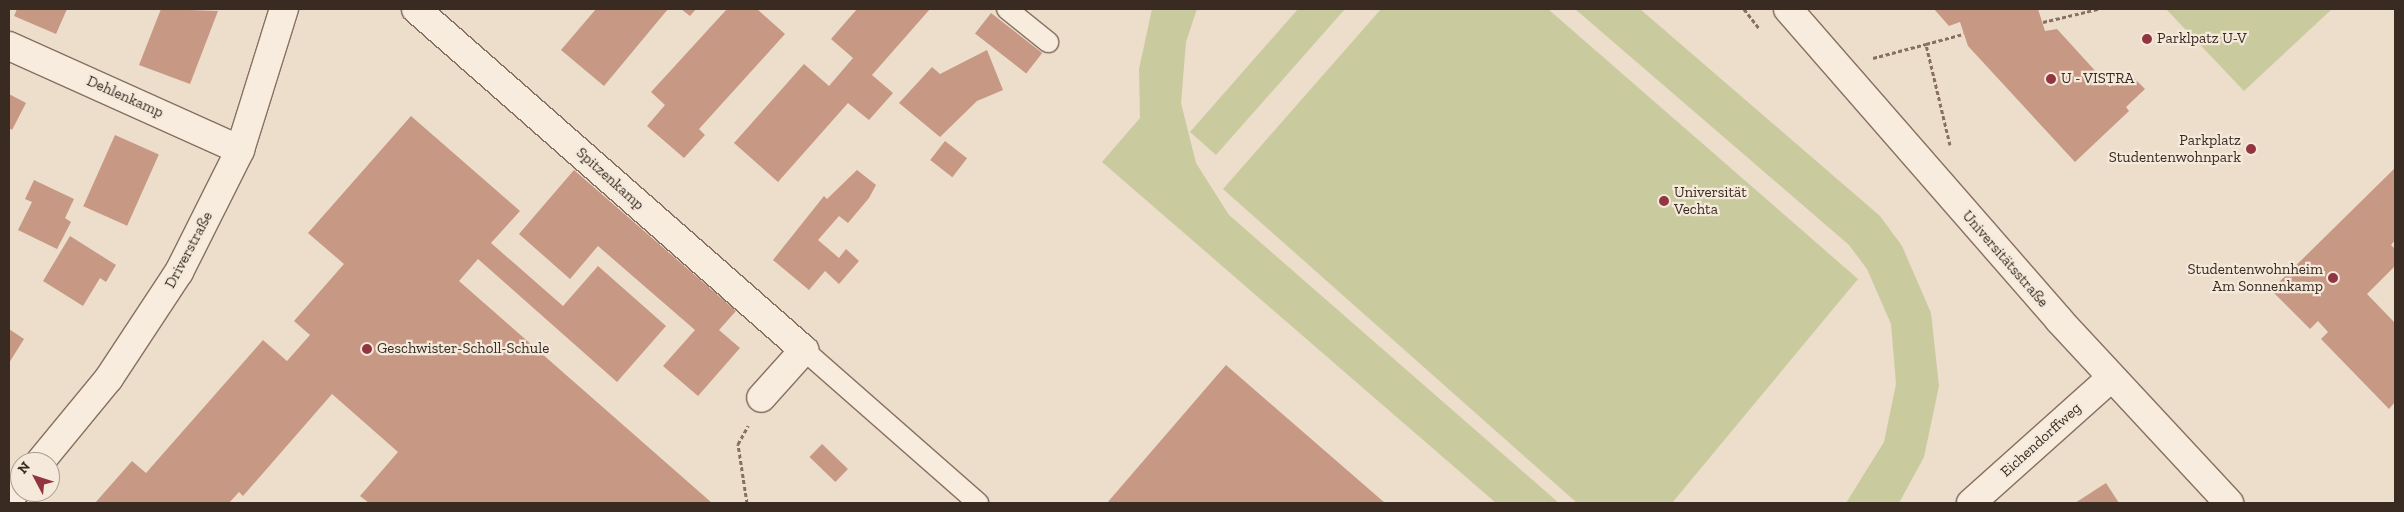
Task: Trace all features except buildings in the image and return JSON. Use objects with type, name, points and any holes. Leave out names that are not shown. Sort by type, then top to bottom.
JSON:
[{"type":"street","name":"Driverstraße","points":[[48,452],[109,378],[179,272],[240,150],[284,9]]},
{"type":"street","name":"Spitzenkamp","points":[[416,9],[804,350]]},
{"type":"street","name":"Universitätsstraße","points":[[1788,9],[2111,378],[2229,503]]},
{"type":"street","name":"Dehlenkamp","points":[[9,46],[240,150]]},
{"type":"street","points":[[761,398],[804,350]]},
{"type":"street","name":"Eichendorffweg","points":[[1971,503],[2111,378]]},
{"type":"lane","points":[[1007,9],[1048,42]]},
{"type":"lane","points":[[804,350],[978,503]]},
{"type":"path","points":[[2043,22],[2098,9]]},
{"type":"path","points":[[1863,60],[1964,34]]},
{"type":"path","points":[[1926,44],[1953,156]]},
{"type":"path","points":[[747,503],[738,444],[761,398]]},
{"type":"green space","points":[[1152,9],[1197,9],[1186,42],[1181,103],[1196,163],[1229,215],[1559,503],[1496,503],[1102,162],[1140,118],[1139,69]]},
{"type":"green space","points":[[1298,9],[1345,9],[1216,155],[1190,132]]},
{"type":"green space","points":[[1381,9],[1548,9],[1858,279],[1672,503],[1577,503],[1223,189]]},
{"type":"green space","points":[[1575,9],[1640,9],[1880,216],[1902,246],[1931,313],[1939,386],[1924,457],[1899,503],[1846,503],[1884,442],[1896,384],[1891,324],[1867,269],[1849,245]]},
{"type":"green space","points":[[2166,9],[2332,9],[2244,91]]},
{"type":"place","name":"Parklpatz U-V","points":[[2147,39]]},
{"type":"place","name":"U - VISTRA","points":[[2051,79]]},
{"type":"place","name":"Parkplatz Studentenwohnpark","points":[[2251,149]]},
{"type":"place","name":"Universität Vechta","points":[[1664,201]]},
{"type":"place","name":"Studentenwohnheim Am Sonnenkamp","points":[[2333,278]]},
{"type":"place","name":"Geschwister-Scholl-Schule","points":[[367,349]]}]
